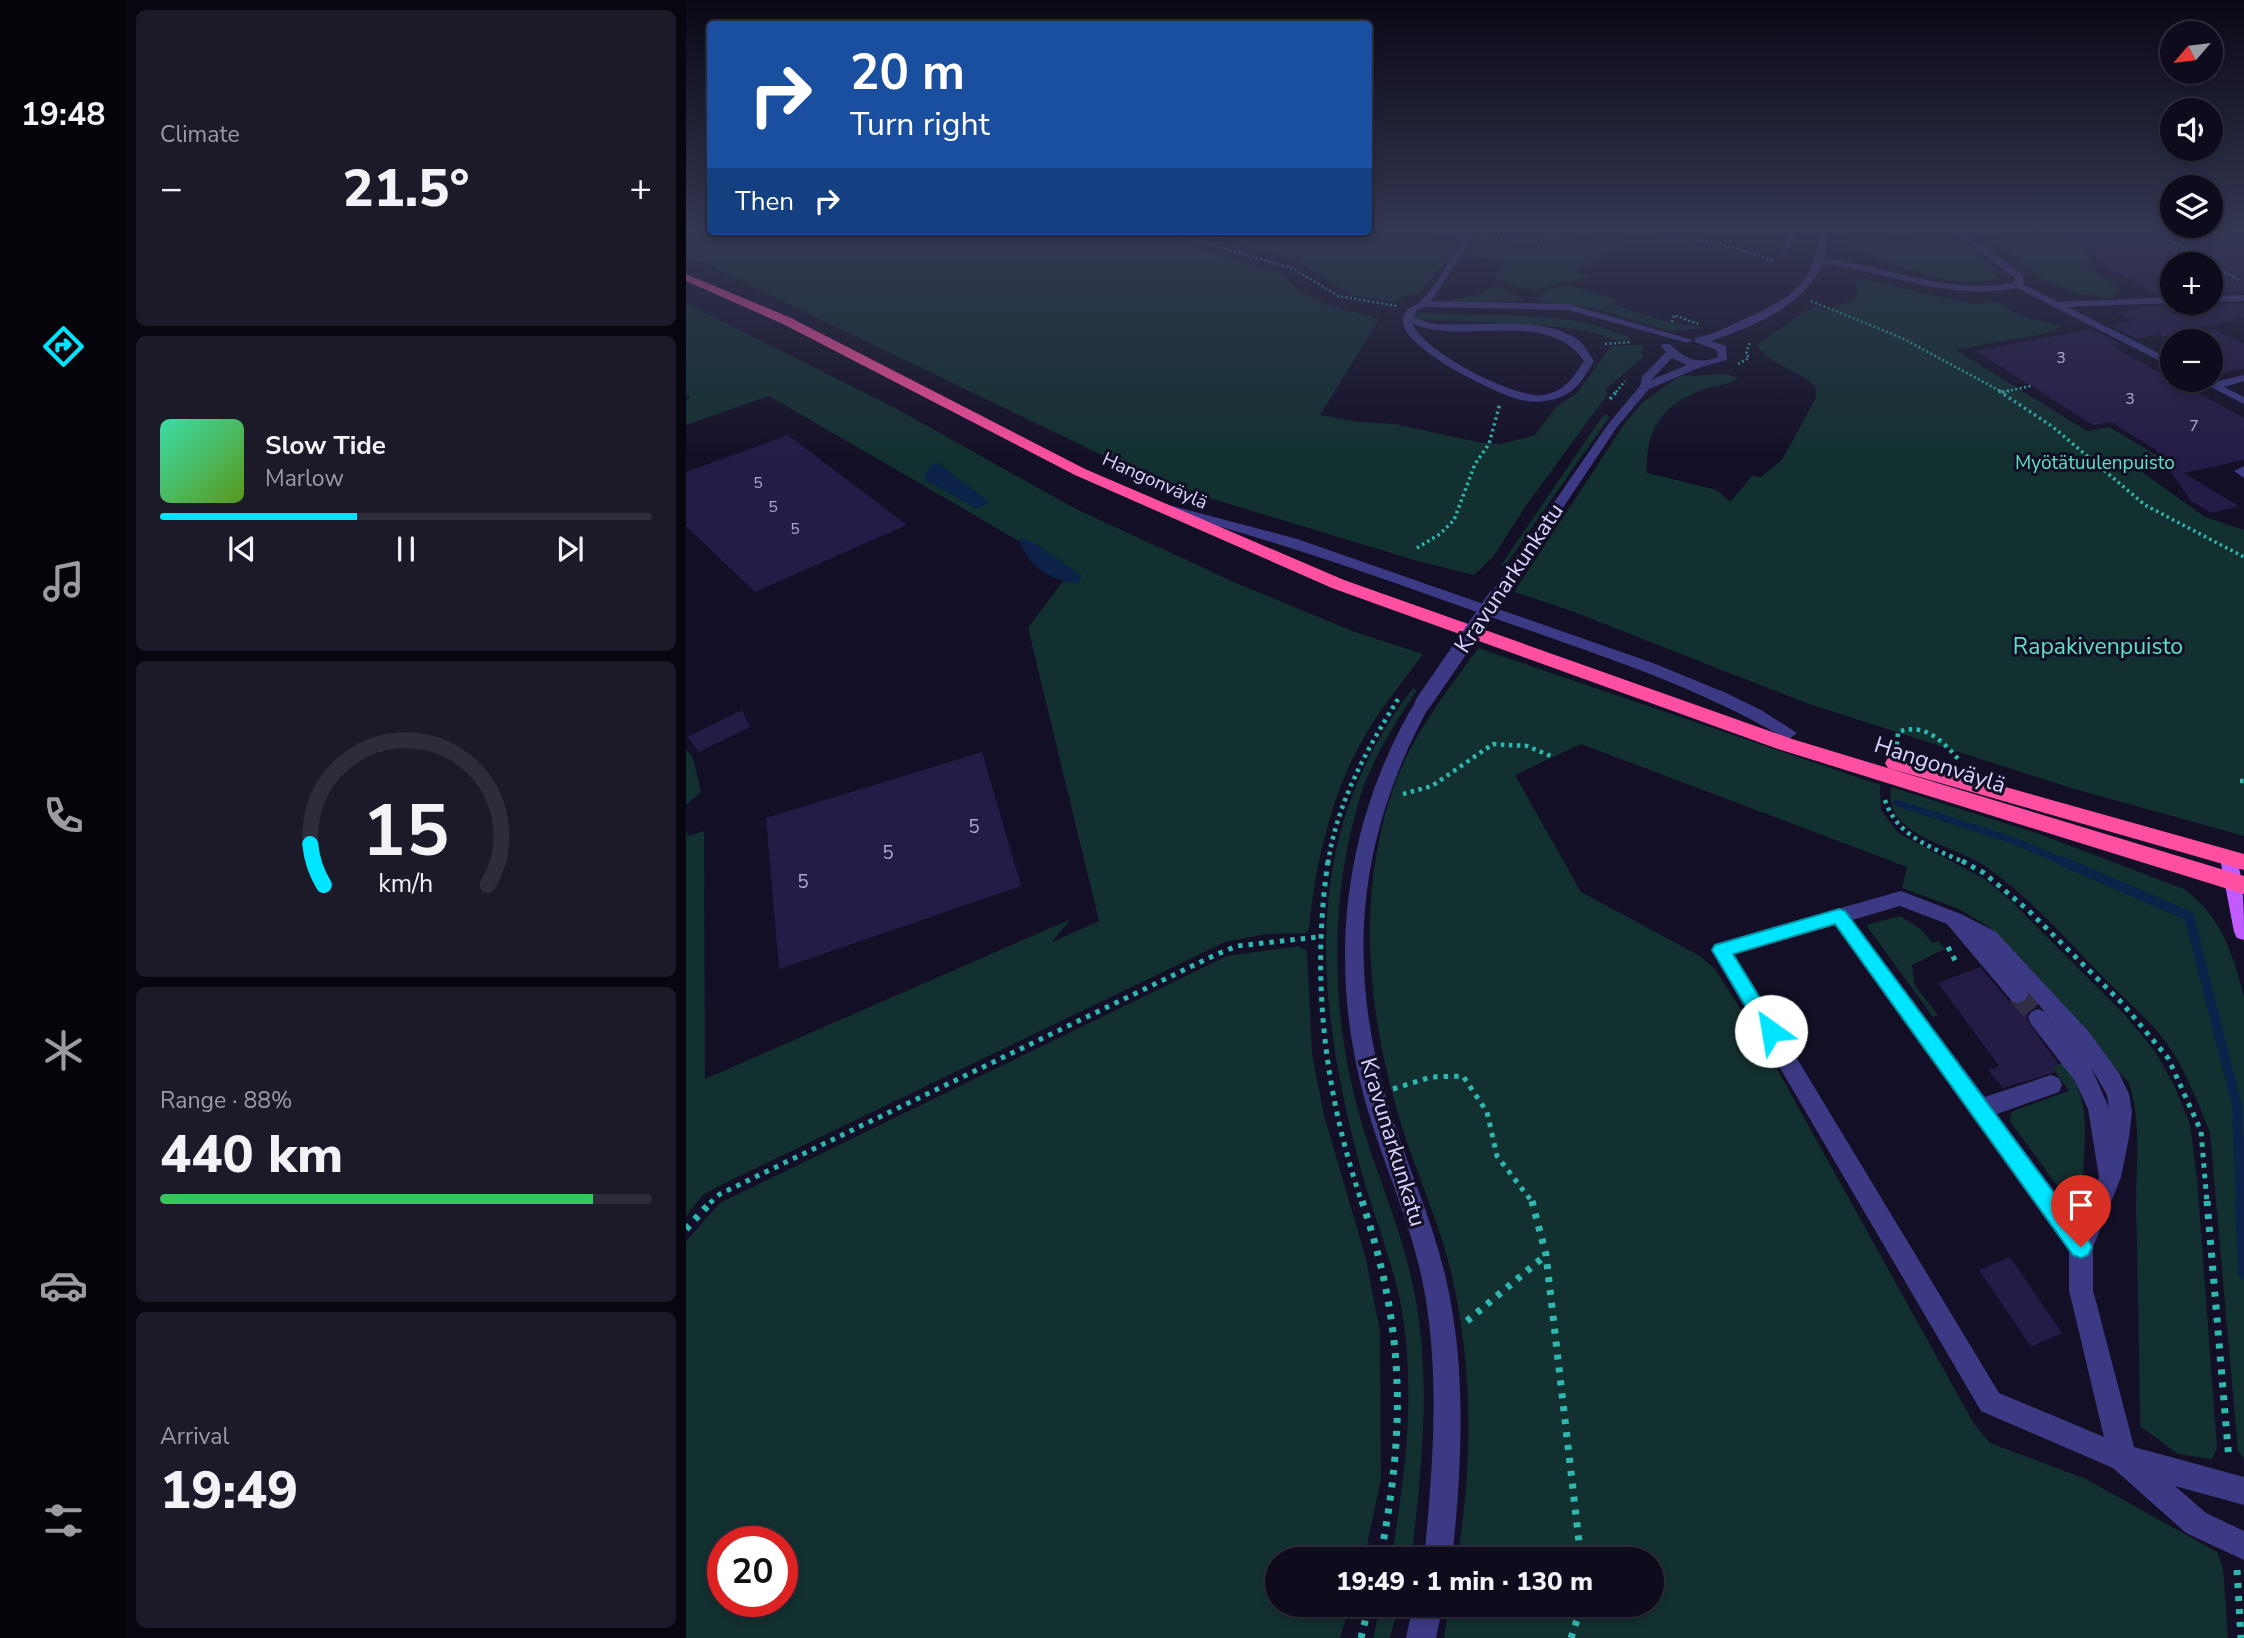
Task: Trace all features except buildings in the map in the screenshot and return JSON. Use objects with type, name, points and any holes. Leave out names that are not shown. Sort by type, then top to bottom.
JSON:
[{"type":"highway","name":"Hangonväylä","points":[[756,307],[1153,506],[1359,592],[1797,748],[2238,872]]},
{"type":"highway","name":"Hangonväylä","points":[[1624,686],[1790,733],[2238,872]]},
{"type":"main road","points":[[2238,872],[2244,932]]},
{"type":"street","points":[[1410,314],[1428,326],[1551,333],[1577,343],[1584,349],[1589,362],[1581,378],[1567,393],[1536,398],[1503,392],[1476,379],[1416,338],[1408,324],[1410,314],[1419,307]]},
{"type":"street","points":[[1563,307],[1591,311],[1639,327],[1717,345],[1732,345],[1760,324],[1761,317]]},
{"type":"street","points":[[1701,340],[1761,317],[1777,307]]},
{"type":"street","points":[[2063,307],[2160,358]]},
{"type":"street","points":[[1639,327],[1681,360],[1699,364]]},
{"type":"street","name":"Kravunarkunkatu","points":[[1645,387],[1646,379],[1676,343],[1688,340]]},
{"type":"street","name":"Kravunarkunkatu","points":[[1439,1547],[1449,1416],[1442,1342],[1434,1280],[1374,1095],[1363,1047],[1355,962],[1359,869],[1376,803],[1396,750],[1423,703],[1618,418],[1645,387],[1699,364],[1720,360],[1732,345]]},
{"type":"street","points":[[2223,383],[2244,378]]},
{"type":"street","points":[[2223,391],[2244,401]]},
{"type":"street","points":[[1153,506],[1250,528],[1656,671],[1753,710],[1790,733]]},
{"type":"street","points":[[2238,1489],[2123,1458],[1990,1402],[1721,950],[1901,898],[1954,919],[1986,936],[2024,974],[2103,1067],[2117,1091],[2123,1113],[2110,1177],[2081,1247],[2081,1290],[2123,1458],[2196,1523],[2240,1544]]},
{"type":"street","points":[[1839,916],[2081,1247]]},
{"type":"street","points":[[1954,919],[2018,994]]},
{"type":"street","points":[[2038,1018],[2083,1074],[2099,1109],[2110,1177]]},
{"type":"street","points":[[1980,1110],[2051,1085]]},
{"type":"street","points":[[1421,1638],[1425,1617]]},
{"type":"path","points":[[1384,307],[1410,314]]},
{"type":"path","points":[[1826,307],[1917,346],[2002,392],[2067,439],[2113,482],[2142,503],[2196,535],[2244,557]]},
{"type":"path","points":[[1674,315],[1706,326]]},
{"type":"path","points":[[1605,344],[1634,342]]},
{"type":"path","points":[[2002,392],[2031,386]]},
{"type":"path","points":[[1417,548],[1440,534],[1454,520],[1475,464],[1489,444],[1503,392]]},
{"type":"path","points":[[1896,746],[1898,732],[1904,729],[1926,731],[1938,738],[1966,769]]},
{"type":"path","points":[[1376,803],[1432,786],[1493,744],[1527,746],[1553,757]]},
{"type":"path","points":[[1885,800],[1894,821],[1905,832],[1979,870],[2009,891],[2137,1019],[2168,1059],[2186,1092],[2201,1131],[2238,1489]]},
{"type":"path","points":[[686,1230],[700,1211],[720,1194],[1214,955],[1237,946],[1318,937]]},
{"type":"path","points":[[1374,1095],[1431,1077],[1463,1076],[1487,1112],[1497,1156],[1535,1205],[1546,1255],[1580,1547]]},
{"type":"path","points":[[1442,1342],[1546,1255]]},
{"type":"path","points":[[2240,1544],[2241,1638]]},
{"type":"path","points":[[1361,1638],[1366,1617]]},
{"type":"path","points":[[1571,1638],[1578,1617]]},
{"type":"green space","points":[[686,307],[695,307],[895,408],[1074,508],[1236,583],[1355,632],[1423,654],[1375,719],[1345,776],[1321,851],[1309,929],[1306,933],[1266,934],[1225,942],[721,1185],[703,1195],[686,1216],[686,830],[688,836],[704,831],[705,1079],[1071,919],[1052,942],[1099,921],[1028,628],[1063,581],[1077,583],[1082,576],[1024,539],[1019,541],[769,396],[686,425],[686,400],[691,398],[686,394]]},
{"type":"green space","points":[[796,307],[1336,307],[1379,319],[1320,415],[1352,421],[1395,424],[1482,443],[1501,444],[1535,435],[1556,407],[1577,393],[1611,346],[1642,345],[1642,358],[1606,389],[1607,395],[1527,504],[1493,557],[1474,575],[1414,560],[1160,483]]},
{"type":"green space","points":[[1585,307],[1623,307],[1664,321],[1706,328],[1669,331]]},
{"type":"green space","name":"Rapakivenpuisto","points":[[1817,307],[1828,310],[1834,307],[2006,307],[2023,317],[2063,326],[2048,333],[1956,350],[2087,431],[2109,427],[2175,466],[2128,462],[2205,517],[2244,530],[2244,836],[2071,788],[1806,703],[1569,610],[1514,592],[1623,426],[1643,402],[1680,376],[1727,374],[1738,378],[1692,394],[1669,409],[1660,419],[1649,443],[1647,473],[1717,490],[1730,502],[1752,476],[1761,477],[1782,460],[1816,398],[1816,387],[1777,363],[1757,345],[1805,311]]},
{"type":"green space","points":[[1419,312],[1554,318],[1607,329],[1632,339],[1615,340],[1591,332],[1549,326],[1422,320],[1416,318]]},
{"type":"green space","points":[[1604,414],[1610,416],[1505,566],[1501,565]]},
{"type":"green space","points":[[1478,648],[1880,785],[1881,810],[1898,833],[1983,878],[2010,900],[2124,1014],[2155,1051],[2174,1085],[2190,1124],[2197,1178],[2217,1448],[2212,1459],[2178,1454],[2140,1426],[2137,1129],[2129,1083],[1989,927],[1959,909],[1902,888],[1907,867],[1581,744],[1515,775],[1581,892],[1700,956],[1715,969],[1766,1049],[1974,1424],[1990,1443],[2086,1479],[2217,1552],[2223,1569],[2228,1638],[1444,1638],[1447,1617],[1664,1617],[1664,1547],[1459,1547],[1468,1447],[1462,1334],[1448,1260],[1391,1087],[1374,999],[1370,954],[1375,865],[1383,821],[1405,760],[1444,695]]},
{"type":"green space","points":[[1413,688],[1417,690],[1392,728],[1360,797],[1342,880],[1337,964],[1345,1049],[1353,1090],[1406,1258],[1418,1310],[1424,1411],[1413,1547],[1393,1547],[1407,1436],[1408,1374],[1402,1311],[1346,1110],[1334,1047],[1327,984],[1327,923],[1334,862],[1350,803],[1376,745]]},
{"type":"green space","points":[[686,749],[693,758],[701,792],[686,805]]},
{"type":"green space","points":[[1891,787],[2039,834],[2184,889],[2208,911],[2224,937],[2244,996],[2244,1459],[2238,1451],[2210,1133],[2183,1070],[2149,1022],[2018,892],[1985,866],[1909,828],[1898,817],[1891,804]]},
{"type":"green space","points":[[1900,916],[1922,930],[1932,943],[1939,941],[1945,949],[1912,965],[1914,984],[1938,1015],[1933,1017],[1866,925]]},
{"type":"green space","points":[[1299,946],[1307,951],[1312,1054],[1324,1115],[1366,1259],[1380,1332],[1381,1479],[1367,1547],[1265,1547],[1265,1617],[1346,1617],[1340,1638],[686,1638],[686,1241],[720,1203],[1227,956]]},
{"type":"green space","points":[[2063,1063],[2079,1090],[2085,1132],[2083,1179],[2079,1188],[2063,1194],[2010,1121],[2011,1113],[2015,1110],[2069,1091],[2052,1067]]},
{"type":"green space","points":[[1378,1617],[1396,1617],[1390,1638],[1373,1638]]},
{"type":"water","points":[[938,463],[989,502],[977,509],[927,481],[924,476],[930,466]]},
{"type":"water","points":[[1024,539],[1033,542],[1082,576],[1077,583],[1057,579],[1035,566],[1019,541]]},
{"type":"waterway","points":[[1897,803],[2015,841],[2066,863]]},
{"type":"waterway","points":[[2062,861],[2189,916],[2237,1105],[2241,1203]]},
{"type":"waterway","points":[[2241,1201],[2244,1273]]},
{"type":"tunnel","points":[[2018,994],[2038,1018]]},
{"type":"route","points":[[1771,1031],[1721,950],[1839,916],[2081,1247]]},
{"type":"park label","name":"Myötätuulenpuisto","points":[[2095,463]]}]
